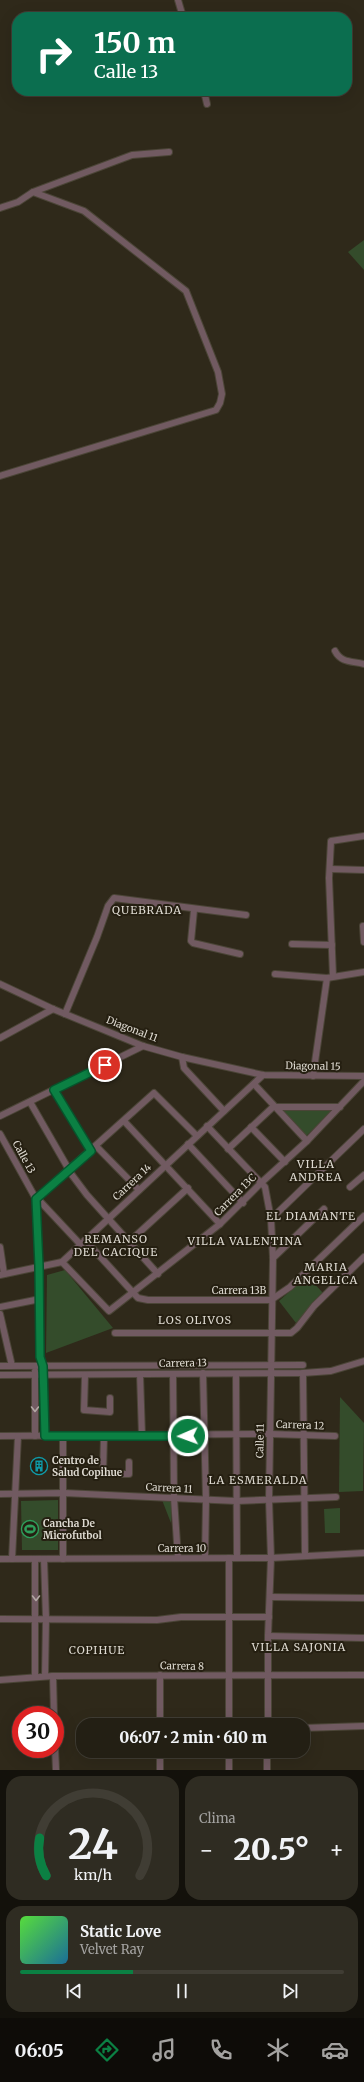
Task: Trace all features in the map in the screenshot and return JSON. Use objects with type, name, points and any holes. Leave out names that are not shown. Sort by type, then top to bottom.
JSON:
[{"type":"street","points":[[178,0],[182,12]]},
{"type":"street","points":[[205,96],[207,104]]},
{"type":"street","points":[[0,208],[18,202],[33,192],[132,155],[169,152]]},
{"type":"street","points":[[0,476],[216,410],[220,403],[222,394],[218,372],[186,291],[100,222],[84,212],[33,192]]},
{"type":"street","points":[[335,651],[338,657],[344,661],[364,664]]},
{"type":"street","points":[[312,1076],[330,977],[332,945],[329,878],[331,841],[364,836]]},
{"type":"street","points":[[330,868],[364,870]]},
{"type":"street","points":[[65,1014],[97,937],[108,906],[114,898],[194,910],[246,915]]},
{"type":"street","points":[[194,910],[191,941],[193,944],[240,954]]},
{"type":"street","points":[[363,926],[364,942]]},
{"type":"street","points":[[292,944],[332,945]]},
{"type":"street","points":[[275,974],[330,977],[364,972]]},
{"type":"street","name":"Diagonal 11","points":[[0,984],[53,1009],[143,1046],[182,1057],[263,1075]]},
{"type":"street","points":[[0,1038],[53,1009]]},
{"type":"street","points":[[0,1116],[143,1046]]},
{"type":"street","points":[[182,1057],[184,1068],[224,1111]]},
{"type":"street","name":"Diagonal 15","points":[[263,1075],[364,1076]]},
{"type":"street","name":"Carrera 14","points":[[62,1262],[263,1075]]},
{"type":"street","name":"Carrera 13C","points":[[62,1262],[109,1310],[158,1274],[220,1224],[262,1182],[307,1142],[364,1081]]},
{"type":"street","points":[[254,1084],[273,1107],[307,1142]]},
{"type":"street","points":[[54,1090],[91,1151]]},
{"type":"street","points":[[37,1199],[154,1093],[197,1136]]},
{"type":"street","points":[[30,1102],[70,1170],[87,1195],[130,1241],[158,1274]]},
{"type":"street","points":[[228,1149],[273,1107],[340,1107]]},
{"type":"street","points":[[124,1121],[166,1164],[220,1224]]},
{"type":"street","points":[[207,1126],[262,1182]]},
{"type":"street","points":[[251,1127],[285,1162]]},
{"type":"street","points":[[271,1219],[364,1129]]},
{"type":"street","name":"Calle 13","points":[[0,1134],[37,1199],[40,1357],[43,1366],[45,1436]]},
{"type":"street","points":[[188,1144],[242,1203]]},
{"type":"street","points":[[96,1146],[138,1190]]},
{"type":"street","points":[[350,1188],[364,1175]]},
{"type":"street","name":"Calle 11","points":[[262,1182],[268,1195],[273,1258],[271,1300],[269,1500],[271,1558],[268,1636],[268,1718]]},
{"type":"street","points":[[130,1241],[188,1188]]},
{"type":"street","name":"Carrera 13B","points":[[37,1199],[133,1291],[138,1298],[148,1300],[271,1300],[290,1286],[364,1216]]},
{"type":"street","points":[[273,1258],[324,1209]]},
{"type":"street","points":[[0,1247],[2,1274],[62,1262]]},
{"type":"street","points":[[115,1333],[291,1333],[297,1328],[314,1306],[364,1257]]},
{"type":"street","points":[[0,1307],[40,1299]]},
{"type":"street","points":[[0,1314],[12,1366]]},
{"type":"street","name":"Calle 13","points":[[34,1436],[35,1375],[36,1366],[40,1357]]},
{"type":"street","name":"Carrera 13","points":[[0,1375],[173,1374],[202,1372],[236,1374],[303,1373],[331,1371],[364,1361]]},
{"type":"street","name":"Carrera 13","points":[[0,1366],[303,1365]]},
{"type":"street","points":[[202,1372],[206,1500],[205,1558]]},
{"type":"street","points":[[303,1373],[305,1556]]},
{"type":"street","points":[[140,1374],[142,1436]]},
{"type":"street","points":[[173,1374],[174,1498],[175,1534],[178,1558]]},
{"type":"street","points":[[236,1374],[237,1558]]},
{"type":"street","points":[[85,1375],[84,1410],[110,1412],[110,1398]]},
{"type":"street","name":"Carrera 12","points":[[0,1436],[236,1436],[270,1434],[335,1436]]},
{"type":"street","points":[[12,1559],[18,1436]]},
{"type":"street","points":[[63,1559],[64,1436]]},
{"type":"street","points":[[104,1436],[103,1474],[129,1474],[129,1462]]},
{"type":"street","name":"Carrera 11","points":[[0,1494],[64,1493],[236,1501],[336,1497]]},
{"type":"street","name":"Carrera 10","points":[[0,1559],[271,1558],[364,1553]]},
{"type":"street","points":[[229,1558],[229,1718]]},
{"type":"street","points":[[35,1559],[35,1677]]},
{"type":"street","points":[[44,1559],[46,1618],[45,1676]]},
{"type":"street","points":[[270,1598],[364,1598]]},
{"type":"street","points":[[0,1619],[46,1618],[157,1620],[181,1617],[269,1617]]},
{"type":"street","points":[[268,1636],[364,1638]]},
{"type":"street","points":[[160,1675],[160,1718]]},
{"type":"street","name":"Carrera 8","points":[[0,1680],[45,1676],[160,1675],[228,1677],[364,1675]]},
{"type":"street","points":[[53,1676],[54,1706]]},
{"type":"street","points":[[310,1728],[364,1726]]},
{"type":"street","points":[[55,1758],[56,1770]]},
{"type":"street","points":[[160,1758],[160,1770]]},
{"type":"street","points":[[229,1758],[229,1770]]},
{"type":"street","points":[[266,1770],[267,1758]]},
{"type":"green space","points":[[364,240],[364,270],[348,252]]},
{"type":"green space","points":[[282,1110],[333,1111],[306,1136]]},
{"type":"green space","points":[[65,1270],[113,1328],[46,1353],[47,1275]]},
{"type":"green space","points":[[307,1276],[323,1293],[296,1323],[279,1301]]},
{"type":"green space","points":[[340,1397],[364,1423],[363,1491],[339,1492]]},
{"type":"green space","points":[[58,1500],[58,1550],[22,1550],[21,1501]]},
{"type":"green space","points":[[162,1500],[172,1500],[171,1523]]},
{"type":"green space","points":[[340,1508],[340,1533],[325,1533],[324,1509]]},
{"type":"place","name":"Centro de Salud Copihue","points":[[39,1466]]},
{"type":"place","name":"Cancha De Microfutbol","points":[[30,1529]]},
{"type":"district","name":"QUEBRADA","points":[[147,910]]},
{"type":"district","name":"VILLA ANDREA","points":[[316,1170]]},
{"type":"district","name":"EL DIAMANTE","points":[[311,1216]]},
{"type":"district","name":"VILLA VALENTINA","points":[[245,1241]]},
{"type":"district","name":"REMANSO DEL CACIQUE","points":[[116,1245]]},
{"type":"district","name":"MARIA ANGELICA","points":[[326,1273]]},
{"type":"district","name":"LOS OLIVOS","points":[[195,1320]]},
{"type":"district","name":"LA ESMERALDA","points":[[258,1480]]},
{"type":"district","name":"VILLA SAJONIA","points":[[299,1647]]},
{"type":"district","name":"COPIHUE","points":[[97,1650]]},
{"type":"route","points":[[105,1065],[54,1090],[91,1151],[36,1199],[39,1266],[40,1357],[43,1366],[45,1436],[188,1436]]}]
